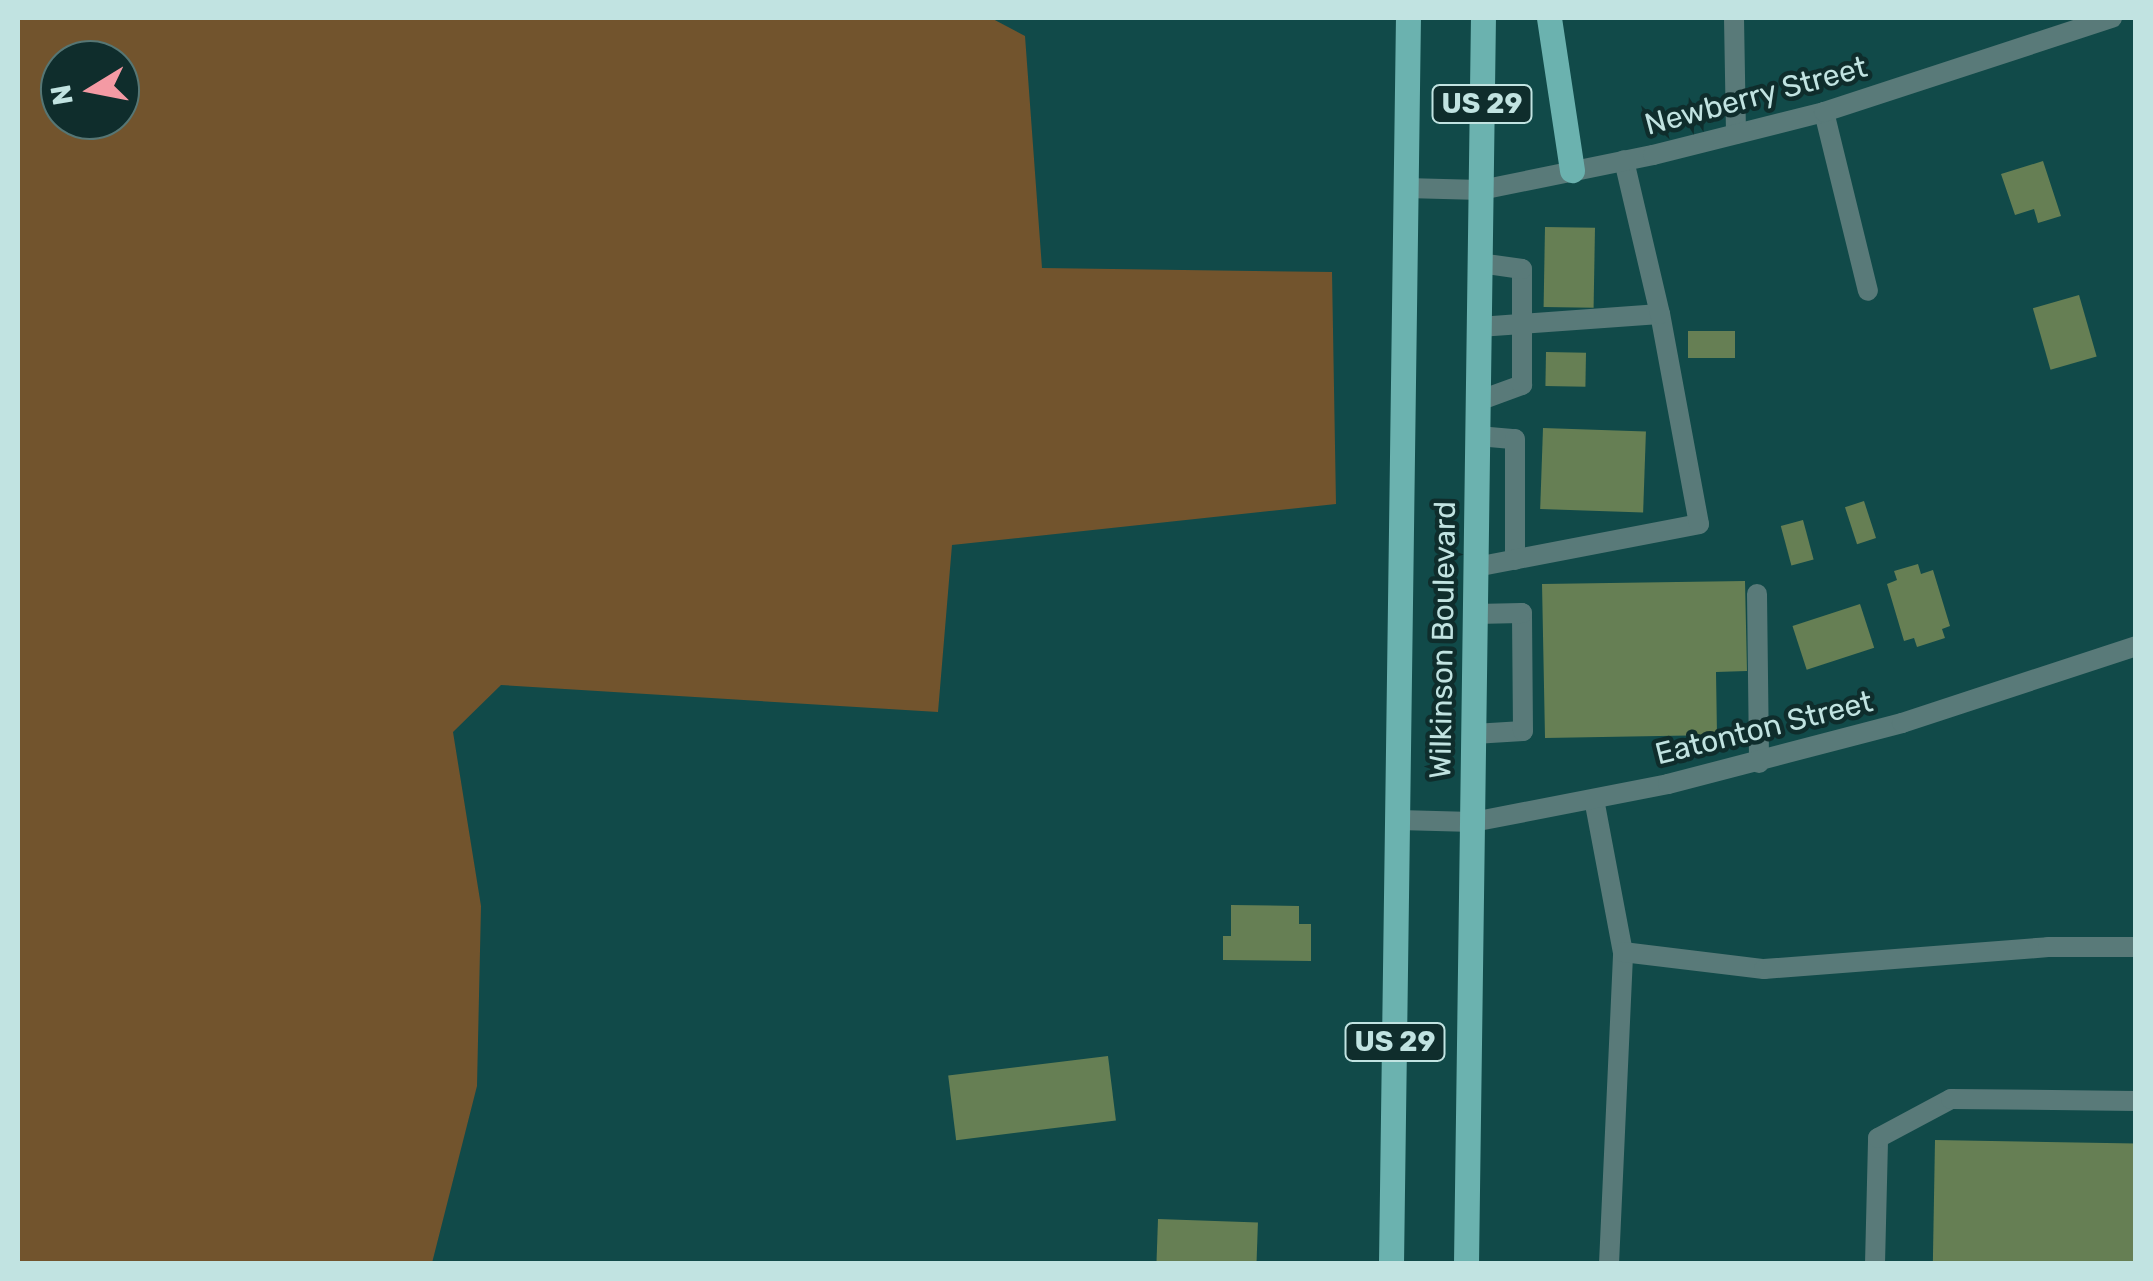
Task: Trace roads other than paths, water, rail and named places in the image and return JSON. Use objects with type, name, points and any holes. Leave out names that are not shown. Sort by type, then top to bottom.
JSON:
[{"type":"main road","name":"Wilkinson Boulevard","points":[[1391,1264],[1408,18]]},
{"type":"main road","name":"Wilkinson Boulevard","points":[[1466,1264],[1483,18]]},
{"type":"main road","points":[[1548,18],[1572,170]]},
{"type":"street","points":[[1734,18],[1736,134]]},
{"type":"street","name":"Newberry Street","points":[[1406,188],[1481,190],[1736,134],[1824,112],[2112,18]]},
{"type":"street","points":[[1824,112],[1868,290]]},
{"type":"street","points":[[1476,567],[1699,524],[1660,314],[1624,160]]},
{"type":"street","points":[[1478,401],[1522,385],[1522,269],[1480,263]]},
{"type":"street","points":[[1479,326],[1660,314]]},
{"type":"street","points":[[1478,436],[1515,439],[1515,560]]},
{"type":"street","points":[[1757,594],[1759,762]]},
{"type":"street","points":[[1474,734],[1523,730],[1522,613],[1476,614]]},
{"type":"street","name":"Eatonton Street","points":[[1399,820],[1473,822],[1759,762],[1902,723],[2136,646]]},
{"type":"street","points":[[1594,799],[1623,952],[1609,1264]]},
{"type":"street","points":[[1623,952],[1764,969],[2048,947],[2136,947]]},
{"type":"street","points":[[1876,1264],[1878,1138],[1952,1099],[2136,1101]]}]
